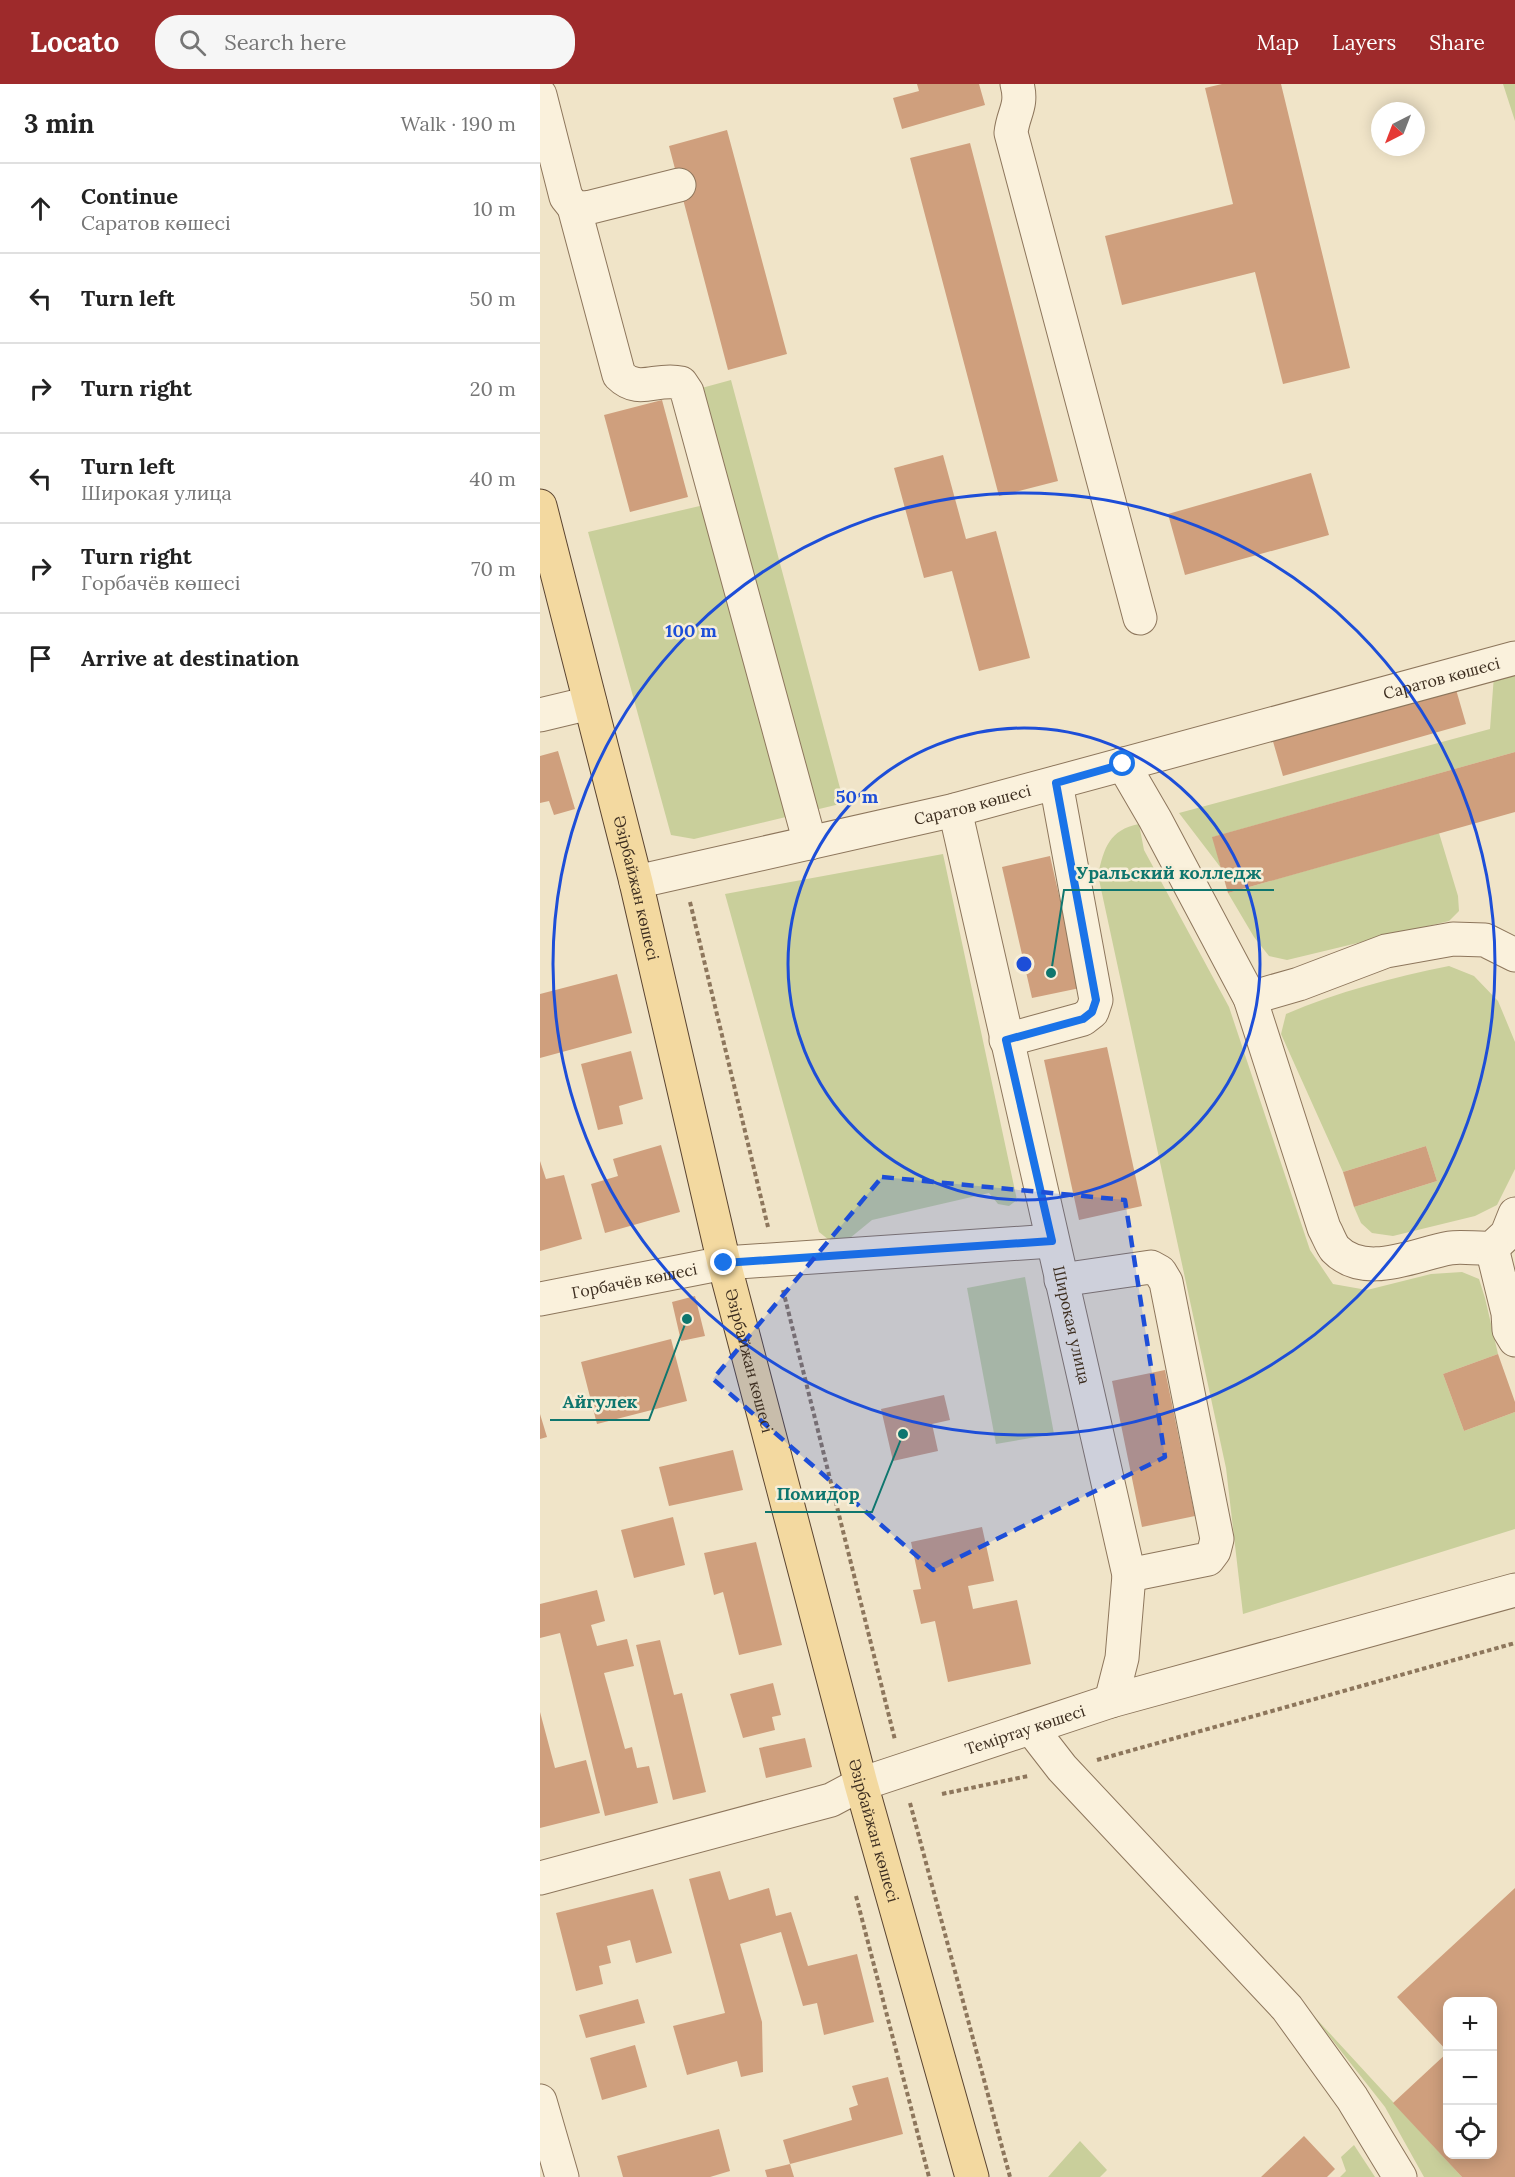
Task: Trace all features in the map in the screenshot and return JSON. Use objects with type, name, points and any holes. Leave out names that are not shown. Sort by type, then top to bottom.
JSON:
[{"type":"main road","name":"Әзірбайжан көшесі","points":[[540,506],[636,882],[724,1263],[861,1784],[972,2177]]},
{"type":"street","points":[[1017,84],[1020,95],[1019,108],[1012,121],[1011,133],[1140,618]]},
{"type":"street","points":[[540,95],[566,197],[574,207],[619,375],[628,384],[640,386],[669,380],[675,381],[681,383],[687,392],[810,843]]},
{"type":"street","points":[[574,207],[587,208],[679,184]]},
{"type":"street","name":"Саратов көшесі","points":[[636,882],[955,810],[1515,657]]},
{"type":"street","points":[[540,715],[590,703]]},
{"type":"street","points":[[1123,764],[1155,819],[1250,998],[1324,1228],[1335,1249],[1358,1263],[1383,1263],[1453,1247],[1492,1248],[1506,1234],[1515,1214]]},
{"type":"street","points":[[1006,1040],[1083,1019],[1092,1012],[1096,1000],[1056,783]]},
{"type":"street","name":"Широкая улица","points":[[955,810],[1129,1575],[1122,1658],[1112,1701]]},
{"type":"street","points":[[1250,998],[1299,984],[1386,951],[1453,939],[1485,940],[1515,955]]},
{"type":"street","name":"Горбачёв көшесі","points":[[540,1299],[724,1263],[1052,1241]]},
{"type":"street","points":[[1492,1248],[1508,1312],[1509,1330],[1515,1340]]},
{"type":"street","points":[[1061,1280],[1151,1267],[1160,1272],[1166,1282],[1217,1539],[1214,1551],[1208,1559],[1129,1575]]},
{"type":"street","name":"Теміртау көшесі","points":[[540,1878],[831,1800],[861,1784],[1112,1701],[1515,1590]]},
{"type":"street","points":[[1031,1728],[1062,1768],[1287,2008],[1352,2098],[1400,2177]]},
{"type":"street","points":[[540,2101],[562,2177]]},
{"type":"path","points":[[683,872],[775,1260],[903,1771],[1010,2177]]},
{"type":"path","points":[[933,1796],[1103,1759],[1515,1643]]},
{"type":"highlighted area","points":[[882,1177],[1125,1200],[1165,1457],[933,1570],[713,1379]]},
{"type":"green space","points":[[1503,84],[1515,84],[1515,121]]},
{"type":"green space","points":[[731,380],[844,803],[694,839],[671,835],[588,532],[717,502],[687,392]]},
{"type":"green space","points":[[1515,670],[1515,752],[1213,837],[1221,868],[1179,813],[1490,729],[1494,675]]},
{"type":"green space","points":[[1139,824],[1144,850],[1229,1007],[1310,1250],[1333,1284],[1367,1290],[1431,1274],[1462,1272],[1479,1279],[1498,1354],[1443,1374],[1464,1431],[1515,1412],[1515,1529],[1243,1614],[1226,1468],[1098,875],[1103,856],[1114,836]]},
{"type":"green space","points":[[1439,833],[1458,896],[1459,911],[1449,921],[1287,960],[1269,956],[1254,937],[1228,893]]},
{"type":"green space","points":[[943,854],[1017,1200],[1009,1206],[998,1204],[989,1193],[872,1220],[850,1238],[829,1240],[819,1232],[725,894]]},
{"type":"green space","points":[[1449,966],[1474,976],[1498,1001],[1515,1042],[1515,1169],[1497,1205],[1475,1216],[1393,1236],[1372,1233],[1361,1223],[1354,1207],[1437,1181],[1426,1146],[1343,1172],[1281,1034],[1286,1014],[1366,986]]},
{"type":"green space","points":[[1025,1277],[1054,1434],[996,1444],[967,1288]]},
{"type":"green space","points":[[1311,2013],[1462,2177],[1424,2177],[1385,2107]]},
{"type":"green space","points":[[1080,2141],[1107,2170],[1100,2177],[1048,2177]]},
{"type":"green space","points":[[1354,2145],[1375,2177],[1340,2177],[1346,2171],[1341,2157]]},
{"type":"building","points":[[917,84],[979,84],[985,105],[902,129],[893,98],[919,91]]},
{"type":"building","points":[[1222,84],[1281,84],[1350,368],[1283,384],[1255,272],[1122,305],[1105,236],[1233,204],[1205,88]]},
{"type":"building","points":[[727,130],[787,354],[728,370],[669,146]]},
{"type":"building","points":[[970,143],[1058,481],[999,496],[910,158]]},
{"type":"building","points":[[662,400],[688,497],[630,512],[604,415]]},
{"type":"building","points":[[943,455],[966,539],[996,531],[1030,658],[979,671],[952,571],[924,578],[894,468]]},
{"type":"building","points":[[1311,473],[1329,535],[1185,575],[1168,514]]},
{"type":"building","points":[[1455,686],[1466,724],[1283,776],[1272,738]]},
{"type":"building","points":[[558,751],[575,809],[554,815],[549,801],[540,803],[540,756]]},
{"type":"building","points":[[1515,752],[1515,812],[1228,893],[1212,837]]},
{"type":"building","points":[[1050,856],[1080,988],[1032,998],[1002,867]]},
{"type":"building","points":[[617,974],[632,1033],[540,1058],[540,994]]},
{"type":"building","points":[[1107,1047],[1142,1206],[1079,1220],[1044,1060]]},
{"type":"building","points":[[631,1051],[643,1099],[619,1106],[623,1124],[598,1130],[581,1064]]},
{"type":"building","points":[[661,1145],[680,1212],[605,1233],[591,1184],[618,1176],[613,1159]]},
{"type":"building","points":[[1426,1146],[1437,1181],[1354,1207],[1343,1172]]},
{"type":"building","points":[[540,1161],[546,1179],[564,1175],[582,1239],[540,1251]]},
{"type":"building","points":[[695,1296],[705,1336],[681,1341],[672,1302]]},
{"type":"building","points":[[671,1339],[687,1401],[597,1424],[581,1362]]},
{"type":"building","points":[[1498,1354],[1515,1402],[1515,1412],[1464,1431],[1443,1374]]},
{"type":"building","points":[[1165,1370],[1195,1516],[1142,1527],[1112,1381]]},
{"type":"building","points":[[944,1395],[950,1420],[932,1424],[938,1451],[893,1461],[881,1409]]},
{"type":"building","points":[[540,1414],[547,1437],[540,1439]]},
{"type":"building","points":[[733,1450],[743,1490],[669,1506],[659,1467]]},
{"type":"building","points":[[673,1517],[685,1565],[634,1578],[621,1530]]},
{"type":"building","points":[[982,1527],[994,1581],[968,1586],[973,1609],[1017,1600],[1031,1664],[948,1682],[935,1621],[921,1624],[913,1590],[921,1589],[911,1542]]},
{"type":"building","points":[[756,1542],[782,1645],[739,1655],[723,1592],[714,1595],[704,1553]]},
{"type":"building","points":[[597,1590],[605,1621],[591,1625],[597,1646],[627,1639],[634,1666],[604,1673],[625,1749],[632,1747],[637,1768],[649,1766],[658,1803],[605,1816],[560,1633],[540,1638],[540,1604]]},
{"type":"building","points":[[660,1640],[674,1695],[682,1693],[706,1792],[673,1800],[636,1645]]},
{"type":"building","points":[[773,1683],[781,1715],[772,1717],[775,1730],[743,1738],[730,1694]]},
{"type":"building","points":[[540,1712],[555,1768],[586,1760],[600,1813],[540,1828]]},
{"type":"building","points":[[805,1738],[812,1767],[766,1778],[759,1748]]},
{"type":"building","points":[[720,1871],[729,1900],[769,1888],[776,1916],[791,1912],[808,1966],[857,1954],[874,2022],[824,2035],[817,2003],[803,2006],[781,1932],[740,1944],[762,2022],[763,2072],[741,2077],[737,2061],[687,2075],[673,2026],[725,2013],[689,1879]]},
{"type":"building","points":[[1515,1888],[1515,2177],[1462,2177],[1445,2159],[1497,2159],[1497,1997],[1443,1997],[1443,2047],[1397,1997]]},
{"type":"building","points":[[653,1889],[672,1953],[636,1963],[630,1940],[607,1946],[611,1963],[599,1966],[603,1984],[576,1991],[556,1913]]},
{"type":"building","points":[[638,1999],[645,2023],[586,2038],[579,2015]]},
{"type":"building","points":[[635,2045],[647,2087],[602,2100],[590,2058]]},
{"type":"building","points":[[1443,2057],[1443,2157],[1393,2103]]},
{"type":"building","points":[[888,2077],[903,2134],[790,2164],[783,2140],[852,2120],[849,2108],[858,2105],[852,2086]]},
{"type":"building","points":[[719,2129],[730,2171],[710,2177],[623,2177],[617,2156]]},
{"type":"building","points":[[1304,2136],[1335,2169],[1327,2177],[1261,2177]]},
{"type":"building","points":[[790,2164],[794,2177],[767,2177],[765,2170]]},
{"type":"place","name":"Уральский колледж","points":[[1051,973]]},
{"type":"place","name":"Айгулек","points":[[687,1319]]},
{"type":"place","name":"Помидор","points":[[903,1434]]},
{"type":"route","points":[[724,1263],[1052,1241],[1006,1040],[1083,1019],[1092,1012],[1096,1000],[1056,783],[1123,764]]}]
